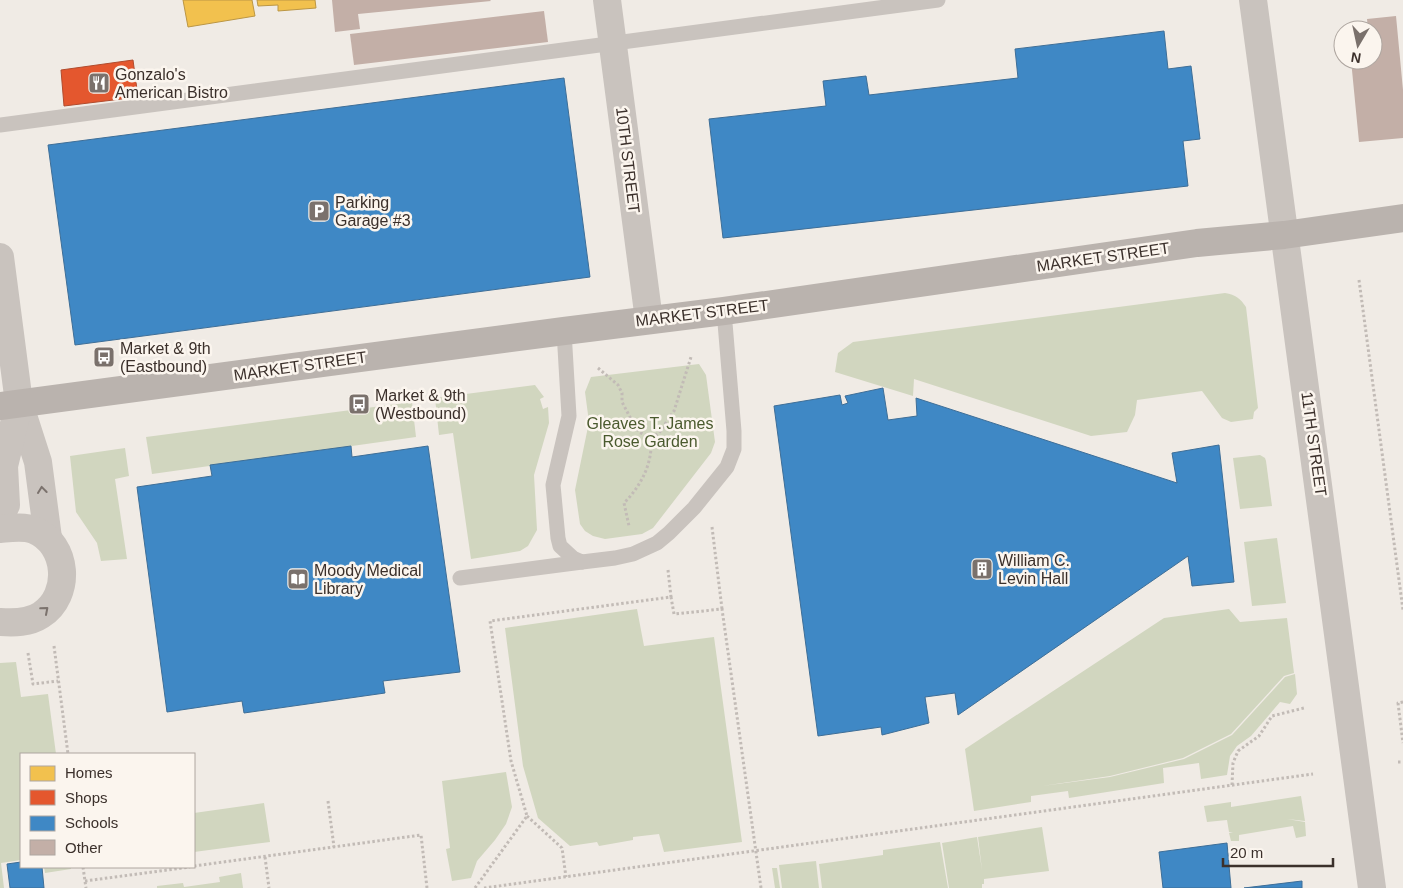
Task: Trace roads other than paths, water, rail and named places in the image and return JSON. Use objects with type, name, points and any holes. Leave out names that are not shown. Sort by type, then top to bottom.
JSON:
[{"type":"main road","name":"MARKET STREET","points":[[10,405],[564,330],[724,311],[1197,243],[1284,235],[1403,218]]},
{"type":"street","name":"10TH STREET","points":[[607,0],[649,320]]},
{"type":"street","name":"11TH STREET","points":[[1253,0],[1372,888]]},
{"type":"street","points":[[0,257],[10,405],[4,466],[6,505],[0,518]]},
{"type":"street","points":[[0,622],[28,621],[41,615],[54,603],[62,586],[63,570],[58,553],[48,538],[38,462],[10,405]]},
{"type":"street","points":[[0,529],[14,527],[33,530],[48,538]]},
{"type":"lane","points":[[0,125],[938,0]]},
{"type":"lane","points":[[460,578],[615,558],[633,554],[657,543],[669,534],[694,508],[727,467],[734,449],[724,311]]},
{"type":"lane","points":[[564,330],[569,416],[553,485],[556,527],[560,546],[573,558],[582,562]]},
{"type":"place","name":"Gonzalo's American Bistro","points":[[99,83]]},
{"type":"place","name":"Parking Garage #3","points":[[319,211]]},
{"type":"place","name":"Market & 9th (Eastbound)","points":[[104,357]]},
{"type":"place","name":"Market & 9th (Westbound)","points":[[359,404]]},
{"type":"place","name":"William C. Levin Hall","points":[[982,569]]},
{"type":"place","name":"Moody Medical Library","points":[[298,579]]},
{"type":"park label","name":"Gleaves T. James Rose Garden","points":[[650,432]]}]
